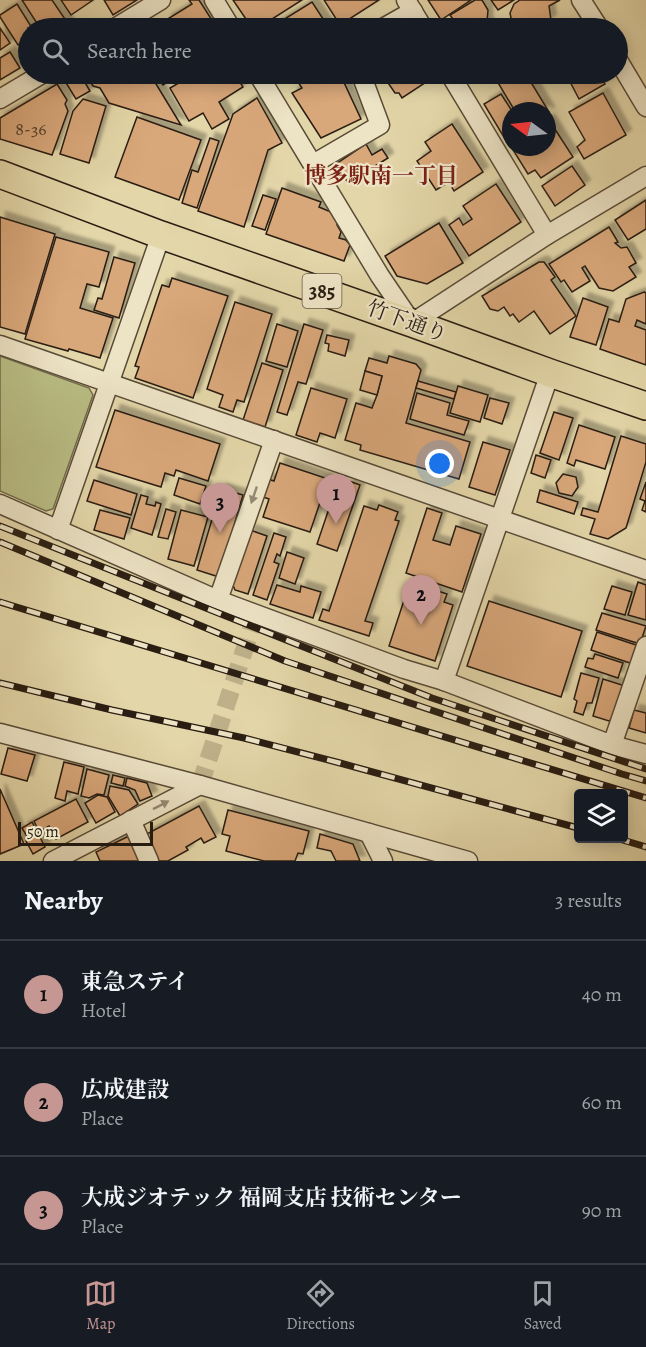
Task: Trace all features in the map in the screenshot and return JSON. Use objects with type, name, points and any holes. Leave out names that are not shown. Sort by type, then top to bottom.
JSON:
[{"type":"highway","name":"竹下通り","points":[[0,174],[161,235],[646,405]]},
{"type":"street","points":[[131,18],[161,0]]},
{"type":"street","points":[[214,0],[225,18]]},
{"type":"street","points":[[581,0],[592,18]]},
{"type":"street","points":[[395,18],[409,6]]},
{"type":"street","points":[[628,76],[646,106]]},
{"type":"street","points":[[0,99],[25,84]]},
{"type":"street","points":[[264,84],[380,276],[412,323],[547,235],[646,176]]},
{"type":"street","points":[[313,164],[380,125],[365,84]]},
{"type":"street","points":[[456,84],[547,235]]},
{"type":"street","points":[[58,530],[161,235]]},
{"type":"street","points":[[0,345],[646,570]]},
{"type":"street","points":[[444,681],[550,373]]},
{"type":"street","points":[[218,600],[274,440]]},
{"type":"street","points":[[0,504],[218,600],[404,669],[444,681],[612,745],[646,754]]},
{"type":"street","points":[[612,745],[646,646]]},
{"type":"street","points":[[0,733],[200,785],[468,861]]},
{"type":"street","points":[[53,861],[200,785]]},
{"type":"street","points":[[131,820],[149,861]]},
{"type":"street","points":[[369,833],[383,861]]},
{"type":"green space","points":[[0,356],[89,388],[93,395],[53,509],[46,511],[0,491]]},
{"type":"building","points":[[22,0],[52,0],[64,18],[34,18]]},
{"type":"building","points":[[61,0],[93,0],[71,15]]},
{"type":"building","points":[[104,0],[137,0],[113,15]]},
{"type":"building","points":[[189,0],[199,0],[211,18],[169,18],[192,4]]},
{"type":"building","points":[[233,0],[302,0],[274,18],[245,18]]},
{"type":"building","points":[[324,0],[379,0],[351,18],[336,18]]},
{"type":"building","points":[[428,0],[471,0],[444,18],[440,18]]},
{"type":"building","points":[[475,0],[482,0],[488,10],[487,18],[452,18],[450,15]]},
{"type":"building","points":[[491,0],[514,0],[498,10]]},
{"type":"building","points":[[520,0],[560,0],[549,6],[551,18],[511,18],[510,13],[514,4]]},
{"type":"building","points":[[312,2],[322,18],[286,18]]},
{"type":"building","points":[[17,4],[26,18],[18,18],[18,45],[0,17]]},
{"type":"building","points":[[0,28],[10,43],[0,50]]},
{"type":"building","points":[[10,52],[18,65],[18,69],[0,80],[0,58]]},
{"type":"building","points":[[57,84],[67,100],[65,104],[68,111],[52,155],[0,139],[0,118]]},
{"type":"building","points":[[67,84],[86,84],[90,91],[76,99]]},
{"type":"building","points":[[92,84],[156,84],[181,125],[109,103],[100,88]]},
{"type":"building","points":[[177,84],[241,84],[243,87],[219,102],[229,119],[212,129],[203,113],[189,121],[170,88]]},
{"type":"building","points":[[299,84],[345,84],[361,119],[321,138],[292,93],[302,88]]},
{"type":"building","points":[[389,84],[423,84],[402,98],[399,93],[395,93]]},
{"type":"building","points":[[499,84],[532,84],[543,102],[510,102]]},
{"type":"building","points":[[571,84],[605,84],[579,99]]},
{"type":"building","points":[[603,93],[626,135],[584,159],[577,147],[585,140],[569,112]]},
{"type":"building","points":[[501,94],[506,102],[502,102],[502,134],[484,104]]},
{"type":"building","points":[[257,98],[282,143],[268,150],[244,227],[198,211],[233,114]]},
{"type":"building","points":[[83,99],[106,106],[89,163],[60,154],[73,111]]},
{"type":"building","points":[[137,117],[201,140],[179,200],[115,177]]},
{"type":"building","points":[[452,124],[483,172],[454,191],[449,182],[436,190],[417,161],[431,151],[425,142]]},
{"type":"building","points":[[556,131],[573,157],[541,178],[535,170],[528,174],[517,156],[556,156]]},
{"type":"building","points":[[210,138],[219,141],[197,208],[182,203],[192,170],[198,172]]},
{"type":"building","points":[[366,144],[372,155],[382,149],[388,158],[348,183],[336,164]]},
{"type":"building","points":[[572,166],[585,185],[555,206],[542,186]]},
{"type":"building","points":[[496,184],[521,222],[469,256],[449,225],[459,218],[463,225],[472,219],[463,206]]},
{"type":"building","points":[[282,188],[321,202],[319,207],[331,212],[338,222],[337,225],[341,232],[339,238],[346,240],[350,245],[344,261],[266,234]]},
{"type":"building","points":[[263,195],[276,199],[265,230],[252,226]]},
{"type":"building","points":[[646,200],[646,229],[628,240],[615,220]]},
{"type":"building","points":[[0,217],[55,234],[25,334],[0,327]]},
{"type":"building","points":[[439,223],[463,263],[427,284],[397,276],[385,256]]},
{"type":"building","points":[[609,227],[618,242],[615,243],[621,248],[627,247],[636,263],[629,267],[636,277],[613,291],[599,288],[585,266],[582,268],[590,281],[572,292],[564,280],[561,282],[549,264]]},
{"type":"building","points":[[56,237],[109,252],[99,287],[87,284],[80,308],[113,318],[100,358],[25,339]]},
{"type":"building","points":[[114,257],[135,263],[119,318],[94,310],[98,298],[102,299]]},
{"type":"building","points":[[539,262],[544,262],[555,277],[551,280],[576,316],[550,334],[534,311],[519,322],[513,314],[510,316],[504,307],[498,311],[490,309],[482,296]]},
{"type":"building","points":[[172,278],[228,296],[193,398],[135,378],[139,367],[135,366],[162,285],[169,287]]},
{"type":"building","points":[[646,293],[646,324],[637,320],[635,326],[646,330],[646,365],[600,349],[609,319],[619,322],[626,299]]},
{"type":"building","points":[[583,298],[608,307],[596,345],[570,337]]},
{"type":"building","points":[[235,302],[272,314],[244,402],[237,400],[233,412],[219,407],[223,395],[207,389]]},
{"type":"building","points":[[277,324],[298,331],[287,367],[266,361]]},
{"type":"building","points":[[304,324],[323,330],[306,384],[298,382],[287,415],[277,412]]},
{"type":"building","points":[[327,335],[349,340],[345,356],[328,351],[329,344],[325,343]]},
{"type":"building","points":[[389,356],[416,364],[421,370],[406,423],[470,442],[459,479],[360,450],[361,445],[345,440],[356,403],[372,408],[377,395],[382,376],[365,371],[369,358],[387,363]]},
{"type":"building","points":[[262,363],[283,370],[265,427],[243,420]]},
{"type":"building","points":[[365,371],[382,376],[377,395],[360,390]]},
{"type":"building","points":[[418,381],[456,392],[454,399],[416,388]]},
{"type":"building","points":[[458,386],[488,395],[480,422],[450,413]]},
{"type":"building","points":[[311,388],[347,399],[335,438],[320,433],[317,442],[296,435]]},
{"type":"building","points":[[417,393],[450,403],[447,415],[469,421],[464,435],[410,419]]},
{"type":"building","points":[[490,398],[509,403],[502,424],[484,418]]},
{"type":"building","points":[[115,410],[220,444],[208,481],[176,470],[174,476],[165,473],[161,487],[96,467]]},
{"type":"building","points":[[554,412],[573,418],[559,460],[540,453]]},
{"type":"building","points":[[579,425],[615,437],[605,469],[576,460],[574,466],[567,463]]},
{"type":"building","points":[[621,436],[646,444],[646,462],[626,528],[608,539],[590,534],[595,519],[581,515],[583,508],[598,512]]},
{"type":"building","points":[[483,442],[510,450],[495,495],[469,487]]},
{"type":"building","points":[[536,455],[551,460],[545,478],[531,473]]},
{"type":"building","points":[[280,463],[328,479],[310,532],[263,517],[269,499],[263,497],[268,479],[274,481]]},
{"type":"building","points":[[563,474],[576,477],[578,487],[572,496],[559,493],[556,483]]},
{"type":"building","points":[[179,478],[206,486],[200,504],[174,495]]},
{"type":"building","points":[[94,480],[137,494],[131,515],[87,501]]},
{"type":"building","points":[[349,481],[360,485],[337,551],[317,544],[335,491],[345,495]]},
{"type":"building","points":[[646,482],[646,512],[642,510],[645,501],[640,499]]},
{"type":"building","points":[[221,489],[243,495],[219,577],[197,570]]},
{"type":"building","points":[[540,490],[578,502],[574,514],[537,502]]},
{"type":"building","points":[[141,495],[148,497],[146,504],[155,506],[156,502],[161,504],[152,535],[131,528]]},
{"type":"building","points":[[379,505],[398,512],[395,520],[399,521],[365,621],[373,623],[369,636],[319,620],[323,609],[329,611],[364,506],[377,510]]},
{"type":"building","points":[[427,508],[442,513],[433,540],[450,545],[456,526],[481,534],[462,592],[406,573]]},
{"type":"building","points":[[166,509],[176,512],[168,539],[158,537]]},
{"type":"building","points":[[100,510],[130,518],[124,539],[94,530]]},
{"type":"building","points":[[181,510],[208,517],[194,566],[168,559]]},
{"type":"building","points":[[250,530],[267,536],[248,594],[235,590],[232,583]]},
{"type":"building","points":[[274,533],[286,537],[280,556],[277,554],[274,562],[279,564],[267,600],[253,595]]},
{"type":"building","points":[[287,552],[304,558],[295,584],[279,578]]},
{"type":"building","points":[[410,582],[447,594],[444,602],[453,605],[435,661],[389,646]]},
{"type":"building","points":[[638,582],[646,585],[646,620],[628,615]]},
{"type":"building","points":[[277,585],[300,592],[301,586],[321,592],[313,618],[270,604]]},
{"type":"building","points":[[612,586],[632,592],[625,615],[604,609]]},
{"type":"building","points":[[489,601],[582,631],[561,697],[467,666]]},
{"type":"building","points":[[602,613],[646,626],[640,644],[596,630]]},
{"type":"building","points":[[597,632],[639,646],[633,664],[591,650]]},
{"type":"building","points":[[595,654],[623,663],[618,678],[585,667],[588,658],[593,659]]},
{"type":"building","points":[[581,673],[599,678],[592,703],[587,703],[583,715],[574,712],[577,701],[574,699]]},
{"type":"building","points":[[603,679],[625,686],[617,716],[609,721],[593,716]]},
{"type":"building","points":[[634,710],[646,713],[646,733],[629,728]]},
{"type":"building","points":[[8,748],[35,755],[27,781],[1,774]]},
{"type":"building","points":[[64,762],[84,767],[78,794],[67,791],[65,801],[55,798]]},
{"type":"building","points":[[87,769],[109,775],[104,795],[97,794],[89,798],[81,796]]},
{"type":"building","points":[[113,775],[125,778],[123,786],[111,783]]},
{"type":"building","points":[[127,778],[147,783],[152,796],[140,801],[135,790],[125,786]]},
{"type":"building","points":[[110,786],[129,790],[138,804],[120,816],[108,796]]},
{"type":"building","points":[[0,789],[24,844],[0,854]]},
{"type":"building","points":[[98,795],[107,797],[115,812],[96,823],[85,803]]},
{"type":"building","points":[[76,799],[88,822],[56,839],[49,826],[39,832],[34,821]]},
{"type":"building","points":[[199,806],[216,837],[204,843],[201,838],[186,847],[188,850],[168,861],[159,861],[145,835]]},
{"type":"building","points":[[228,810],[309,831],[303,854],[298,853],[295,861],[264,861],[226,851],[230,836],[222,834]]},
{"type":"building","points":[[32,822],[45,847],[33,854],[22,828]]},
{"type":"building","points":[[320,834],[353,844],[360,861],[336,861],[331,851],[317,848]]},
{"type":"building","points":[[131,835],[144,861],[100,861],[96,852]]},
{"type":"tunnel","points":[[200,785],[256,614]]},
{"type":"railway","points":[[0,526],[432,698],[646,769]]},
{"type":"railway","points":[[0,542],[285,661],[646,781]]},
{"type":"railway","points":[[0,602],[646,798]]},
{"type":"railway","points":[[0,683],[244,738],[574,827]]},
{"type":"railway","points":[[628,842],[646,847]]},
{"type":"place","name":"東急ステイ","points":[[336,524]]},
{"type":"place","name":"大成ジオテック 福岡支店 技術センター","points":[[220,533]]},
{"type":"place","name":"広成建設","points":[[421,625]]},
{"type":"district","name":"博多駅南一丁目","points":[[381,176]]}]
